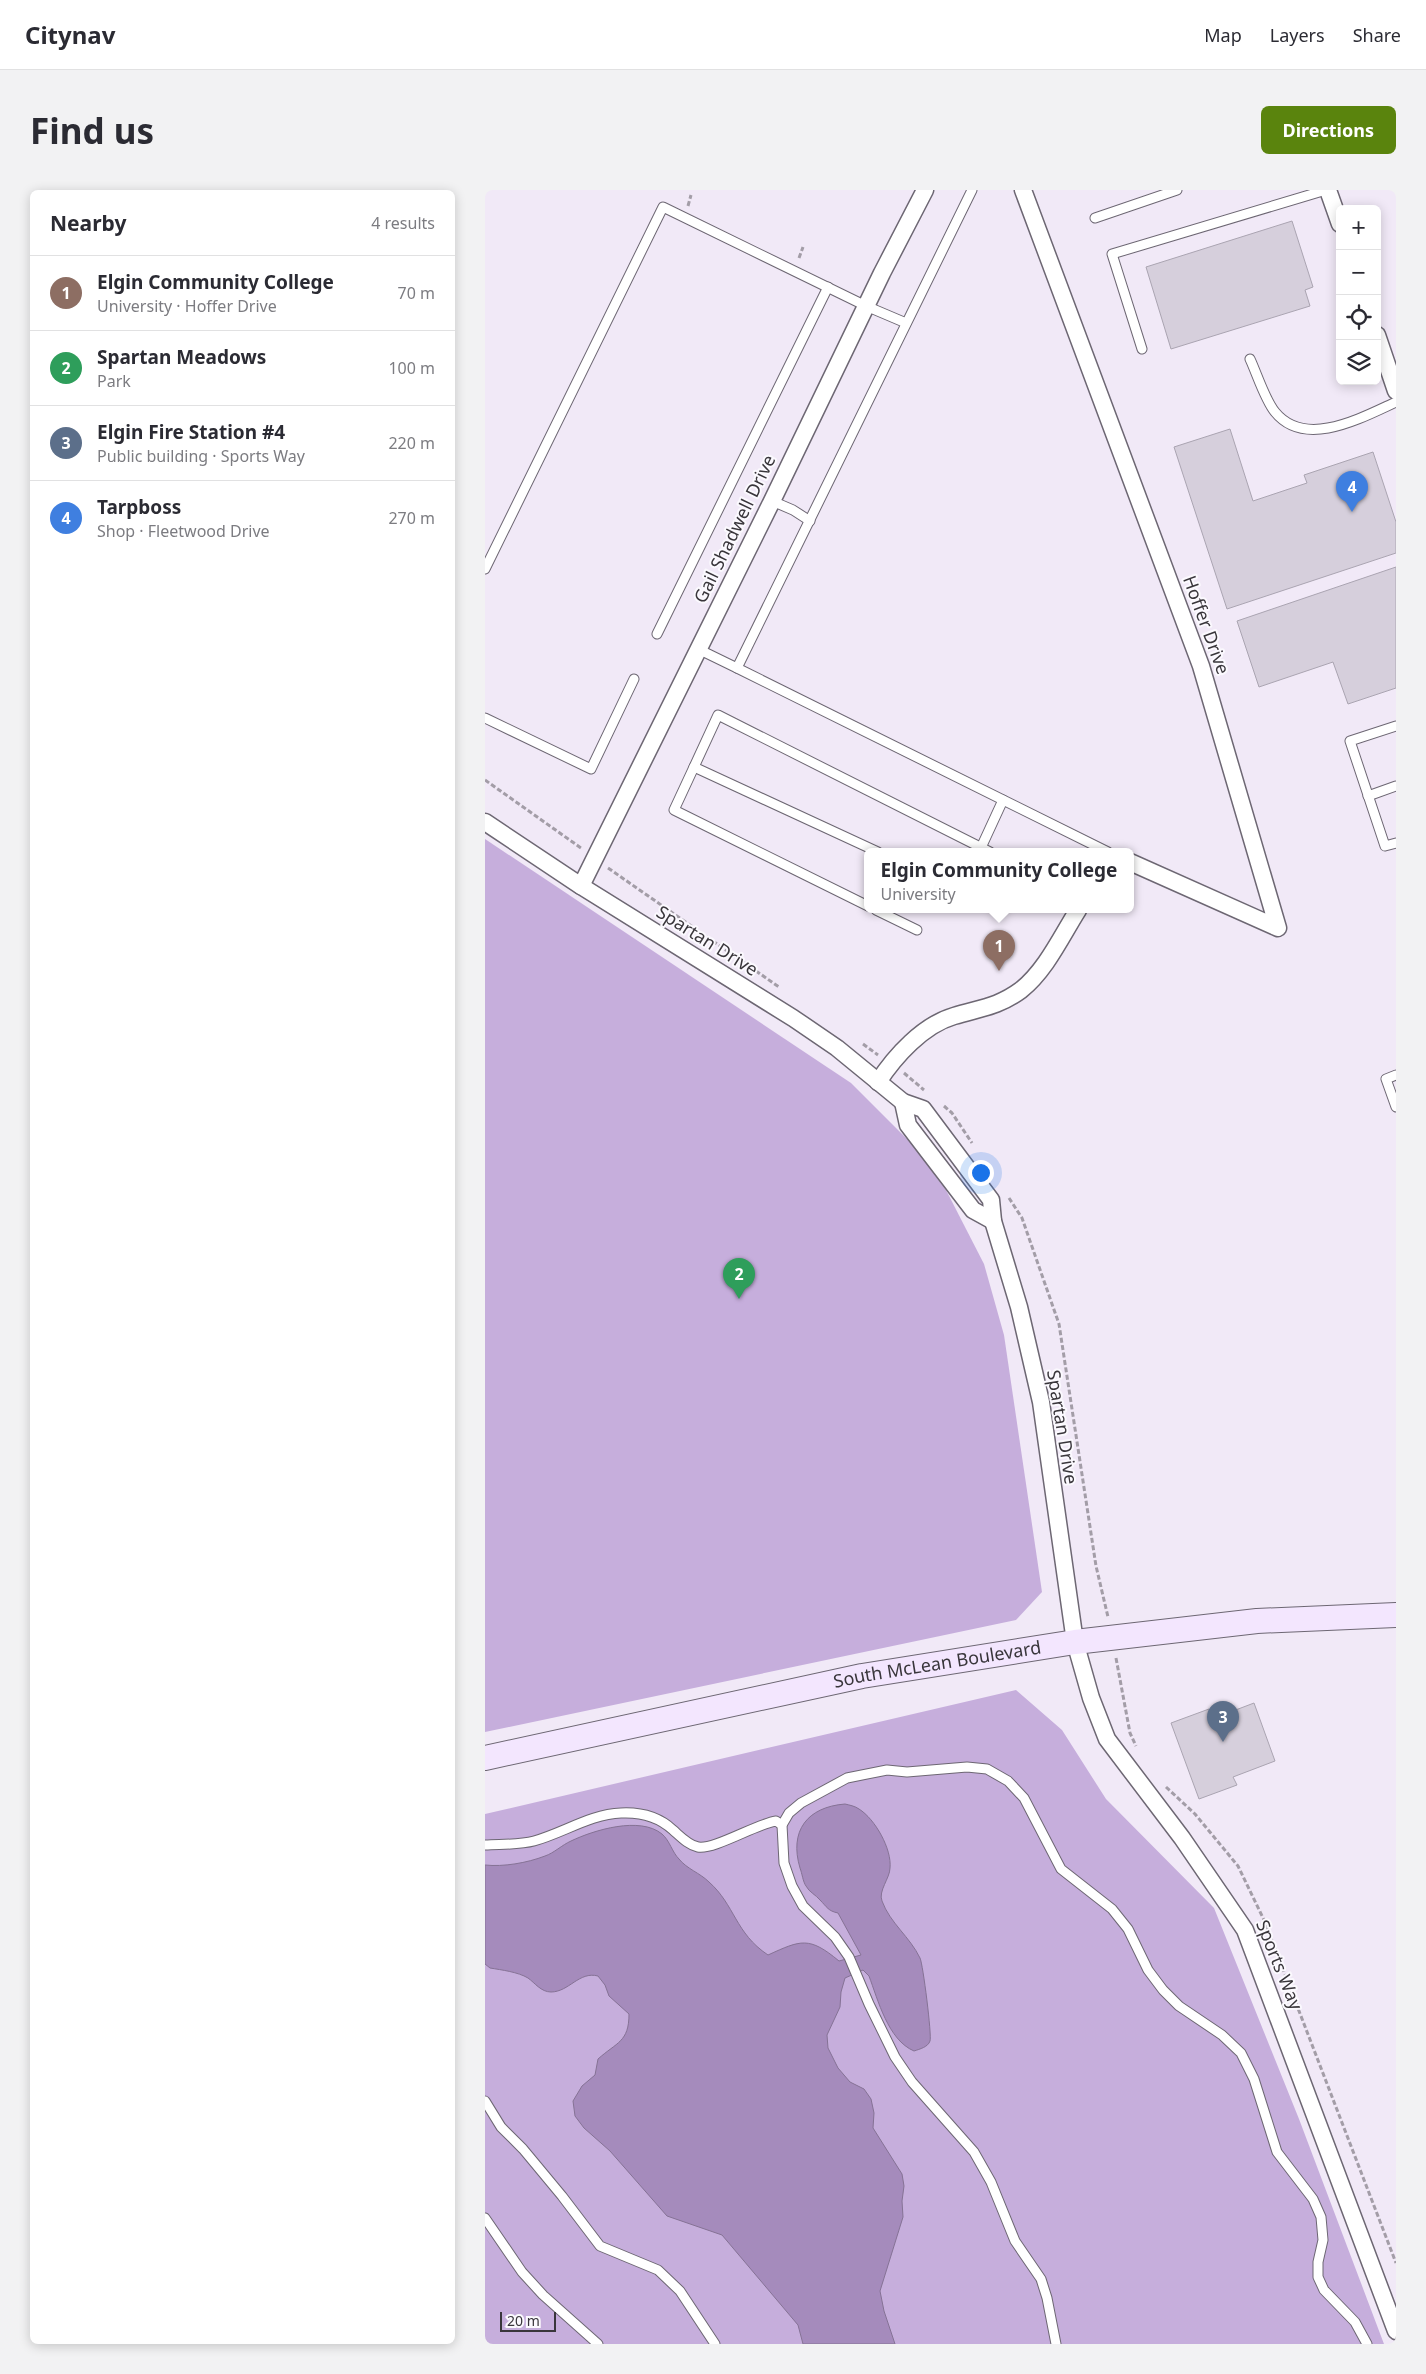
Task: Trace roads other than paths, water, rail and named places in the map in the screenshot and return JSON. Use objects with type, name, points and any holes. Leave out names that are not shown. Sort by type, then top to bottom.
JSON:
[{"type":"main road","name":"South McLean Boulevard","points":[[485,1758],[863,1676],[1075,1642],[1257,1620],[1396,1615]]},
{"type":"street","name":"Gail Shadwell Drive","points":[[581,886],[925,190]]},
{"type":"street","name":"Hoffer Drive","points":[[1023,190],[1201,666],[1278,928],[1134,864]]},
{"type":"street","points":[[1327,190],[1336,214]]},
{"type":"street","points":[[1379,340],[1396,391]]},
{"type":"street","name":"Spartan Drive","points":[[485,822],[581,886],[793,1018],[837,1048],[903,1102],[923,1109],[991,1200],[993,1221],[1019,1307],[1041,1402],[1075,1642]]},
{"type":"street","points":[[878,1082],[890,1063],[930,1028],[952,1016],[992,1007],[1020,990],[1039,972],[1076,913]]},
{"type":"street","name":"Sports Way","points":[[1075,1642],[1091,1698],[1107,1738],[1182,1838],[1245,1930],[1396,2331]]},
{"type":"lane","points":[[737,668],[973,190]]},
{"type":"lane","points":[[1095,218],[1177,190]]},
{"type":"lane","points":[[1141,349],[1112,254],[1327,190]]},
{"type":"lane","points":[[485,569],[663,207],[866,306],[907,323]]},
{"type":"lane","points":[[657,634],[828,287]]},
{"type":"lane","points":[[1250,359],[1275,412],[1295,428],[1311,431],[1341,424],[1396,402]]},
{"type":"lane","points":[[772,501],[793,510],[810,521]]},
{"type":"lane","points":[[698,649],[1100,848]]},
{"type":"lane","points":[[485,718],[591,769],[634,679]]},
{"type":"lane","points":[[864,904],[674,810],[718,715],[976,848]]},
{"type":"lane","points":[[1396,726],[1350,741],[1385,846],[1396,843]]},
{"type":"lane","points":[[694,767],[869,848]]},
{"type":"lane","points":[[1368,796],[1396,786]]},
{"type":"lane","points":[[981,848],[1003,800]]},
{"type":"lane","points":[[881,913],[917,930]]},
{"type":"lane","points":[[1396,1075],[1387,1079],[1396,1107]]},
{"type":"lane","points":[[1056,2344],[1047,2298],[1041,2279],[1015,2241],[987,2175],[974,2152],[912,2082],[895,2057],[849,1957],[835,1936],[803,1906],[784,1863],[782,1825],[789,1813],[801,1803],[847,1778],[887,1770],[907,1772],[967,1766],[987,1770],[1009,1781],[1025,1798],[1061,1869],[1112,1909],[1128,1929],[1148,1970],[1163,1990],[1179,2006],[1222,2034],[1241,2053],[1254,2079],[1277,2152],[1313,2199],[1321,2217],[1323,2240],[1318,2262],[1318,2277],[1324,2290],[1355,2322],[1367,2344]]},
{"type":"lane","points":[[485,1845],[533,1841],[619,1813],[640,1813],[655,1817],[686,1842],[698,1847],[709,1846],[766,1823],[776,1821],[782,1825]]},
{"type":"lane","points":[[485,2101],[501,2127],[523,2149],[563,2196],[600,2246],[658,2270],[680,2291],[715,2344]]},
{"type":"lane","points":[[485,2218],[522,2272],[543,2295],[598,2344]]},
{"type":"place","name":"Tarpboss","points":[[1352,512]]},
{"type":"place","name":"Elgin Community College","points":[[999,971]]},
{"type":"place","name":"Spartan Meadows","points":[[739,1299]]},
{"type":"place","name":"Elgin Fire Station #4","points":[[1223,1742]]}]
